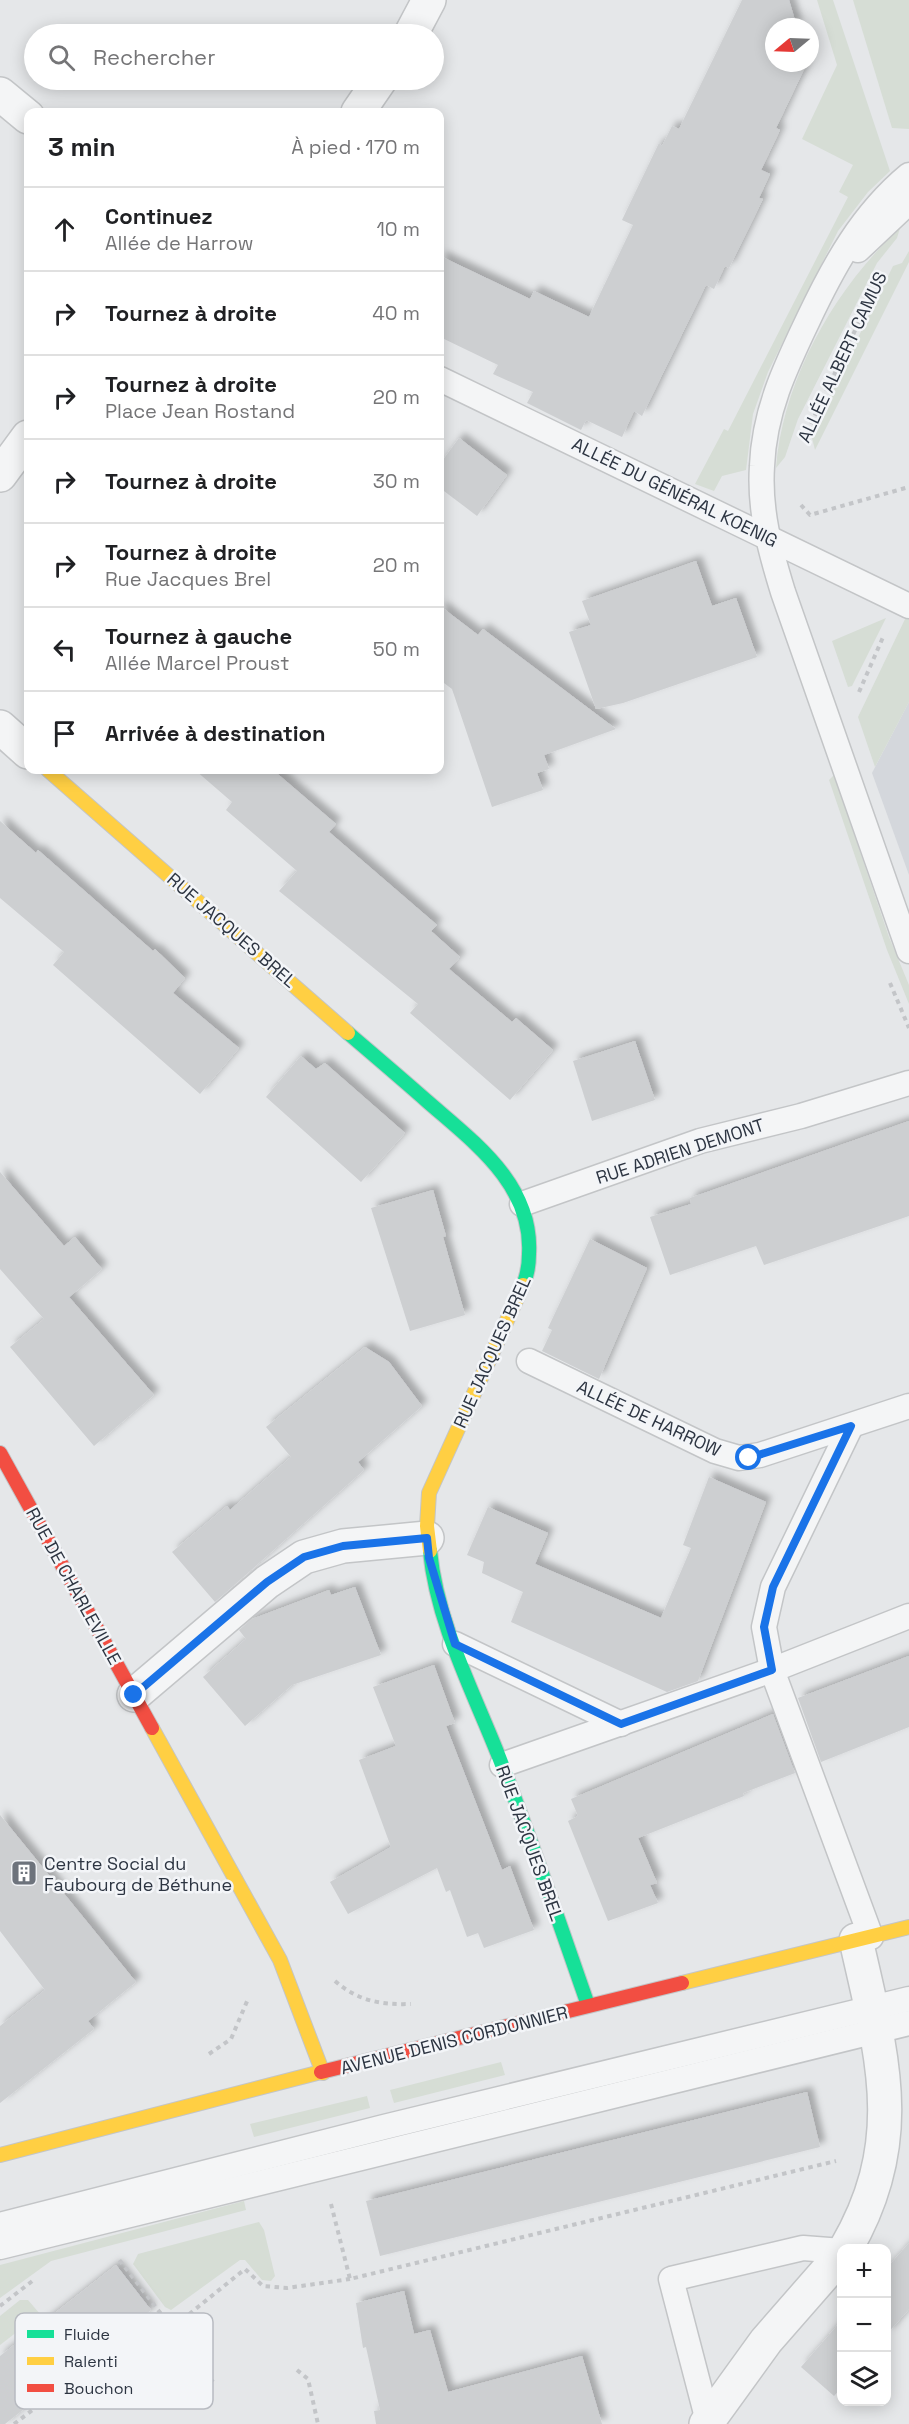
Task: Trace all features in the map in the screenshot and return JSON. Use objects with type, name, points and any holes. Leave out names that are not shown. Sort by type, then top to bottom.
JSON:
[{"type":"street","points":[[416,24],[429,0]]},
{"type":"street","points":[[361,108],[373,90]]},
{"type":"street","points":[[0,93],[24,114]]},
{"type":"street","points":[[0,475],[24,442]]},
{"type":"street","points":[[0,727],[24,748]]},
{"type":"street","name":"RUE JACQUES BREL","points":[[53,774],[486,1152],[506,1174],[522,1204],[532,1240],[531,1261],[525,1281],[429,1493],[426,1515],[427,1538],[429,1558],[455,1644],[502,1765],[588,2005]]},
{"type":"street","name":"RUE DE CHARLEVILLE","points":[[0,1452],[280,1960],[323,2073]]},
{"type":"street","points":[[134,1695],[267,1582],[304,1557],[343,1546],[427,1538]]},
{"type":"street","name":"AVENUE DENIS CORDONNIER","points":[[0,2155],[219,2097],[909,1927]]},
{"type":"street","points":[[848,2244],[873,2202],[887,2147],[886,2086],[874,2020],[864,1938]]},
{"type":"street","points":[[707,2423],[766,2341],[837,2259]]},
{"type":"lane","points":[[909,175],[889,192],[861,225],[821,293],[776,388],[766,423],[761,485],[767,536],[783,592],[909,951]]},
{"type":"lane","points":[[821,293],[854,254],[909,202]]},
{"type":"lane","name":"ALLÉE DU GÉNÉRAL KOENIG","points":[[444,381],[904,603]]},
{"type":"lane","name":"RUE ADRIEN DEMONT","points":[[522,1204],[700,1142],[811,1113],[909,1083]]},
{"type":"lane","name":"ALLÉE DE HARROW","points":[[529,1361],[728,1456],[749,1458],[909,1406]]},
{"type":"lane","points":[[851,1426],[773,1587],[764,1627],[772,1670],[864,1938]]},
{"type":"lane","points":[[502,1765],[772,1670],[909,1616]]},
{"type":"lane","points":[[455,1644],[621,1724]]},
{"type":"lane","points":[[0,2247],[874,2020],[909,1999]]},
{"type":"lane","points":[[0,2225],[396,2124],[874,2020],[909,2023]]},
{"type":"lane","points":[[707,2423],[671,2279],[803,2247],[837,2252]]},
{"type":"path","name":"ALLÉE ALBERT CAMUS","points":[[803,441],[877,283]]},
{"type":"path","points":[[796,499],[810,515],[909,487]]},
{"type":"path","points":[[852,699],[858,693],[904,603]]},
{"type":"path","points":[[330,1977],[352,1995],[384,2005],[414,2004]]},
{"type":"path","points":[[200,2056],[210,2053],[231,2039],[249,1998]]},
{"type":"path","points":[[191,2313],[245,2269],[263,2286],[287,2288],[350,2279],[847,2158]]},
{"type":"path","points":[[329,2194],[350,2279]]},
{"type":"path","points":[[111,2251],[160,2313]]},
{"type":"path","points":[[297,2370],[308,2379],[318,2424]]},
{"type":"path","points":[[14,2424],[34,2409]]},
{"type":"shaded area","points":[[817,0],[833,0],[890,171],[868,192],[838,231],[768,372],[753,414],[746,470],[722,476],[714,491],[695,484],[724,429],[728,431],[848,197],[839,192],[853,165],[802,139],[837,65]]},
{"type":"shaded area","points":[[853,0],[909,0],[909,129],[892,128]]},
{"type":"shaded area","points":[[900,228],[897,238],[877,263],[798,419],[785,457],[776,468],[789,401],[816,337],[854,278]]},
{"type":"shaded area","points":[[909,251],[909,262],[815,450],[811,434],[893,266],[902,263]]},
{"type":"shaded area","points":[[906,617],[909,618],[909,702],[875,767],[858,717]]},
{"type":"shaded area","points":[[886,618],[852,686],[848,687],[832,641]]},
{"type":"shaded area","points":[[909,702],[909,875],[872,773]]},
{"type":"shaded area","points":[[834,775],[889,937],[909,985],[909,1004],[887,950],[829,780]]},
{"type":"shaded area","points":[[501,2062],[505,2075],[394,2103],[390,2090]]},
{"type":"shaded area","points":[[367,2096],[370,2108],[254,2137],[250,2124]]},
{"type":"shaded area","points":[[244,2201],[246,2210],[51,2261],[0,2298],[0,2265]]},
{"type":"shaded area","points":[[259,2222],[264,2230],[275,2276],[271,2281],[262,2280],[245,2260],[240,2260],[171,2310],[165,2307],[133,2264],[138,2254]]},
{"type":"shaded area","points":[[20,2300],[28,2300],[39,2313],[15,2313],[15,2333],[0,2345],[0,2316]]},
{"type":"building","points":[[742,0],[789,0],[794,18],[765,18],[765,72],[803,72],[776,128],[780,130],[761,170],[770,174],[759,198],[763,199],[729,268],[725,266],[714,289],[706,285],[642,416],[634,411],[622,437],[586,420],[581,430],[527,403],[533,392],[493,374],[498,365],[444,339],[444,258],[530,299],[534,291],[589,317],[633,225],[622,220],[659,143],[662,146],[672,126],[679,129]]},
{"type":"building","points":[[459,438],[507,475],[477,516],[444,491],[444,459]]},
{"type":"building","points":[[696,561],[712,606],[736,598],[757,657],[623,703],[596,709],[569,632],[591,625],[582,601]]},
{"type":"building","points":[[444,609],[478,635],[483,629],[616,729],[544,755],[549,769],[537,773],[543,790],[492,807],[452,689],[444,683]]},
{"type":"building","points":[[200,774],[278,774],[336,824],[329,832],[437,925],[431,931],[460,957],[449,969],[512,1022],[516,1018],[553,1050],[510,1100],[410,1013],[418,1004],[279,891],[297,871],[226,810],[232,802]]},
{"type":"building","points":[[0,821],[36,853],[38,850],[153,951],[155,949],[185,978],[173,993],[239,1048],[200,1094],[53,965],[64,952],[0,898]]},
{"type":"building","points":[[635,1041],[655,1100],[592,1121],[573,1061]]},
{"type":"building","points":[[301,1056],[316,1069],[325,1063],[405,1133],[361,1182],[266,1097]]},
{"type":"building","points":[[909,1121],[909,1216],[764,1265],[756,1246],[670,1275],[650,1217],[691,1204],[690,1198]]},
{"type":"building","points":[[0,1172],[64,1246],[75,1237],[102,1269],[69,1297],[154,1395],[94,1446],[10,1347],[44,1319],[0,1269]]},
{"type":"building","points":[[433,1190],[446,1236],[443,1237],[465,1315],[410,1331],[371,1208]]},
{"type":"building","points":[[590,1239],[647,1268],[599,1379],[542,1351],[552,1330],[548,1328]]},
{"type":"building","points":[[365,1347],[389,1362],[422,1406],[358,1462],[364,1470],[215,1602],[172,1552],[227,1506],[230,1510],[291,1457],[266,1427]]},
{"type":"building","points":[[709,1477],[766,1502],[698,1681],[667,1692],[511,1622],[523,1592],[482,1573],[484,1562],[467,1555],[488,1507],[548,1533],[535,1564],[661,1618],[691,1548],[683,1545]]},
{"type":"building","points":[[355,1587],[381,1655],[292,1685],[245,1726],[203,1677],[246,1639],[239,1630],[252,1619],[329,1590],[331,1595]]},
{"type":"building","points":[[909,1656],[909,1727],[821,1762],[798,1698]]},
{"type":"building","points":[[434,1665],[455,1723],[446,1726],[502,1870],[510,1866],[534,1930],[484,1948],[478,1933],[467,1937],[450,1890],[446,1892],[437,1868],[348,1914],[330,1882],[391,1847],[359,1760],[396,1746],[373,1687]]},
{"type":"building","points":[[773,1714],[795,1773],[638,1838],[657,1883],[650,1885],[658,1903],[608,1921],[568,1821],[578,1816],[571,1799]]},
{"type":"building","name":"Centre Social du Faubourg de Béthune","points":[[0,1815],[136,1982],[88,2021],[94,2029],[0,2103],[0,2026],[45,1990],[0,1931]]},
{"type":"building","points":[[807,2092],[820,2147],[380,2256],[366,2201]]},
{"type":"building","points":[[909,2243],[909,2309],[891,2329],[891,2298],[891,2263]]},
{"type":"building","points":[[116,2265],[151,2310],[147,2313],[55,2313]]},
{"type":"building","points":[[404,2291],[414,2334],[430,2330],[448,2392],[582,2356],[602,2424],[376,2424],[374,2411],[380,2410],[366,2347],[363,2348],[356,2303]]},
{"type":"building","points":[[837,2326],[837,2393],[834,2396],[801,2367]]},
{"type":"building","points":[[15,2344],[15,2409],[24,2409],[5,2424],[0,2424],[0,2356]]},
{"type":"traffic: fast","points":[[348,1033],[464,1133],[498,1168],[511,1186],[522,1207],[528,1229],[529,1262],[523,1285]]},
{"type":"traffic: fast","points":[[430,1551],[440,1604],[457,1656],[511,1788],[588,2005]]},
{"type":"traffic: slow","points":[[53,774],[348,1033]]},
{"type":"traffic: slow","points":[[430,1551],[427,1526],[429,1493],[523,1285]]},
{"type":"traffic: slow","points":[[152,1728],[280,1960],[323,2073]]},
{"type":"traffic: slow","points":[[682,1983],[909,1927]]},
{"type":"traffic: slow","points":[[0,2155],[321,2072]]},
{"type":"traffic: jam","points":[[0,1453],[152,1728]]},
{"type":"traffic: jam","points":[[321,2072],[682,1983]]},
{"type":"place","name":"Centre Social du Faubourg de Béthune","points":[[24,1873]]},
{"type":"route","points":[[134,1695],[283,1569],[304,1557],[343,1546],[427,1538],[429,1558],[455,1644],[621,1724],[772,1670],[766,1649],[764,1627],[773,1587],[851,1426],[749,1458]]}]
